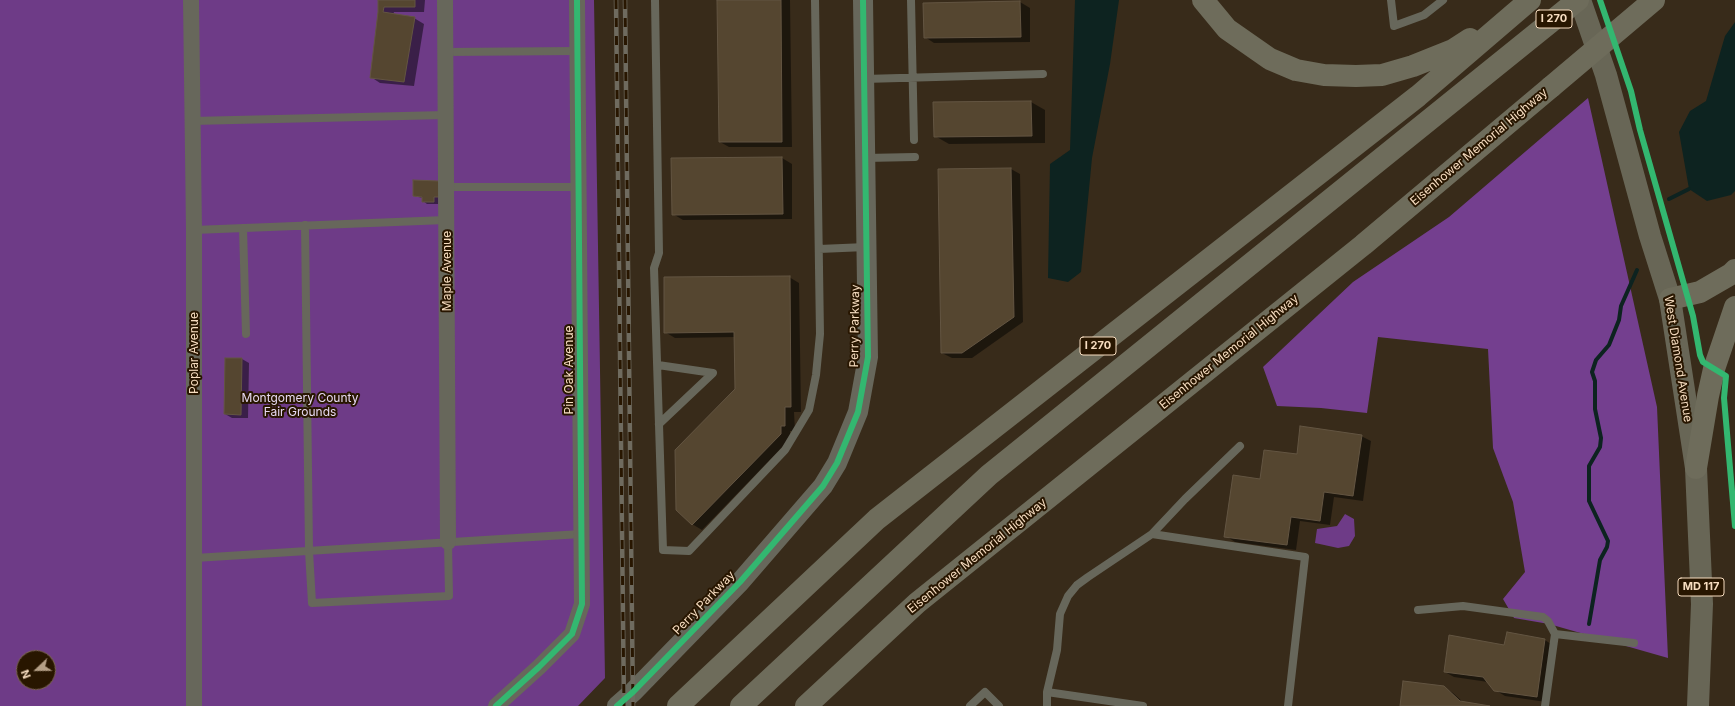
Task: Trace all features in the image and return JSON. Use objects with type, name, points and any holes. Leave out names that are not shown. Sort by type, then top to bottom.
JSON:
[{"type":"highway","points":[[1203,0],[1227,30],[1270,59],[1296,70],[1324,75],[1356,76],[1382,75],[1413,66],[1453,50],[1530,0]]},
{"type":"highway","name":"I 270","points":[[678,706],[877,520],[1418,96],[1530,0]]},
{"type":"highway","name":"I 270","points":[[741,706],[989,475],[1579,0]]},
{"type":"highway","name":"Eisenhower Memorial Highway","points":[[806,706],[917,604],[1363,245],[1654,0]]},
{"type":"highway","points":[[1670,299],[1700,292],[1731,274],[1735,270]]},
{"type":"highway","points":[[1696,468],[1714,369],[1735,307]]},
{"type":"main road","name":"West Diamond Avenue","points":[[1579,0],[1606,75],[1650,236],[1670,299],[1696,468],[1702,604],[1698,706]]},
{"type":"street","name":"Poplar Avenue","points":[[191,0],[194,230],[194,706]]},
{"type":"street","name":"Maple Avenue","points":[[445,0],[448,542]]},
{"type":"street","name":"Pin Oak Avenue","points":[[496,706],[539,667],[572,634],[582,604],[577,0]]},
{"type":"street","name":"Perry Parkway","points":[[617,706],[633,692],[740,582],[823,486],[837,463],[858,412],[868,356],[863,0]]},
{"type":"lane","points":[[655,0],[659,253],[654,268],[663,550],[689,551],[785,450],[808,410],[816,375],[820,334],[815,0]]},
{"type":"lane","points":[[911,0],[914,140]]},
{"type":"lane","points":[[1391,0],[1394,26],[1424,15],[1443,0]]},
{"type":"lane","points":[[445,52],[577,51]]},
{"type":"lane","points":[[864,79],[1043,74]]},
{"type":"lane","points":[[192,121],[445,115]]},
{"type":"lane","points":[[865,158],[915,157]]},
{"type":"lane","points":[[446,187],[578,187]]},
{"type":"lane","points":[[194,230],[446,220]]},
{"type":"lane","points":[[305,225],[309,551],[312,603],[449,596],[448,542]]},
{"type":"lane","points":[[243,228],[246,334]]},
{"type":"lane","points":[[819,249],[866,247]]},
{"type":"lane","points":[[658,366],[713,372],[659,424]]},
{"type":"lane","points":[[1047,706],[1047,692],[1057,650],[1060,614],[1068,596],[1077,585],[1152,534],[1185,499],[1240,446]]},
{"type":"lane","points":[[195,558],[581,534]]},
{"type":"lane","points":[[1152,534],[1305,557],[1288,706]]},
{"type":"lane","points":[[1418,610],[1462,606],[1543,617],[1548,621],[1555,634],[1545,706]]},
{"type":"lane","points":[[1555,634],[1634,643]]},
{"type":"lane","points":[[970,706],[985,692],[999,706]]},
{"type":"lane","points":[[1047,692],[1143,706]]},
{"type":"green space","name":"Montgomery County Fair Grounds","points":[[0,0],[594,0],[605,678],[578,706],[0,706]]},
{"type":"green space","points":[[1345,514],[1354,519],[1355,536],[1349,546],[1338,548],[1315,543],[1317,529],[1337,526]]},
{"type":"shaded area","points":[[1588,98],[1657,407],[1668,658],[1549,624],[1514,618],[1503,599],[1525,572],[1513,502],[1493,448],[1488,349],[1378,337],[1367,413],[1321,408],[1277,406],[1263,367],[1353,282],[1449,217]]},
{"type":"water","points":[[1075,0],[1119,0],[1110,64],[1092,158],[1081,272],[1068,282],[1048,278],[1050,164],[1070,150]]},
{"type":"water","points":[[1735,22],[1735,191],[1731,195],[1707,201],[1689,189],[1679,132],[1690,111],[1706,101],[1725,36]]},
{"type":"building","points":[[378,0],[415,0],[415,7],[384,7],[383,12],[415,17],[404,82],[370,78],[378,12]]},
{"type":"building","points":[[717,0],[781,0],[782,142],[719,142]]},
{"type":"building","points":[[1020,1],[1021,37],[924,38],[923,3]]},
{"type":"building","points":[[1031,101],[1032,136],[934,137],[933,102]]},
{"type":"building","points":[[782,157],[783,214],[672,215],[671,158]]},
{"type":"building","points":[[1011,168],[1014,317],[962,353],[941,353],[938,169]]},
{"type":"building","points":[[413,180],[439,181],[439,197],[434,197],[434,202],[422,202],[422,197],[413,196]]},
{"type":"building","points":[[790,276],[791,407],[785,407],[785,426],[781,426],[781,434],[692,525],[676,510],[675,450],[735,389],[734,332],[664,333],[664,277]]},
{"type":"building","points":[[225,358],[242,358],[241,415],[224,414]]},
{"type":"building","points":[[1300,426],[1362,435],[1353,496],[1324,492],[1320,521],[1291,517],[1287,545],[1224,537],[1233,475],[1260,479],[1264,450],[1297,454]]},
{"type":"building","points":[[1507,632],[1545,639],[1537,697],[1494,691],[1483,677],[1444,672],[1449,635],[1504,645]]},
{"type":"building","points":[[1403,681],[1444,686],[1460,701],[1490,706],[1400,706]]},
{"type":"waterway","points":[[1669,199],[1689,189]]},
{"type":"waterway","points":[[1589,624],[1600,560],[1607,547],[1608,541],[1589,501],[1589,466],[1600,447],[1601,438],[1595,409],[1595,381],[1592,372],[1596,360],[1609,345],[1619,320],[1621,306],[1637,270]]},
{"type":"railway","points":[[616,0],[624,706]]},
{"type":"railway","points":[[625,0],[633,706]]},
{"type":"cycle path","points":[[496,706],[539,667],[572,634],[582,604],[577,0]]},
{"type":"cycle path","points":[[617,706],[633,692],[740,582],[823,486],[837,463],[858,412],[868,357],[863,0]]},
{"type":"cycle path","points":[[1600,0],[1631,91],[1640,130],[1693,316],[1700,355],[1703,362],[1726,376],[1724,398],[1735,526]]}]
